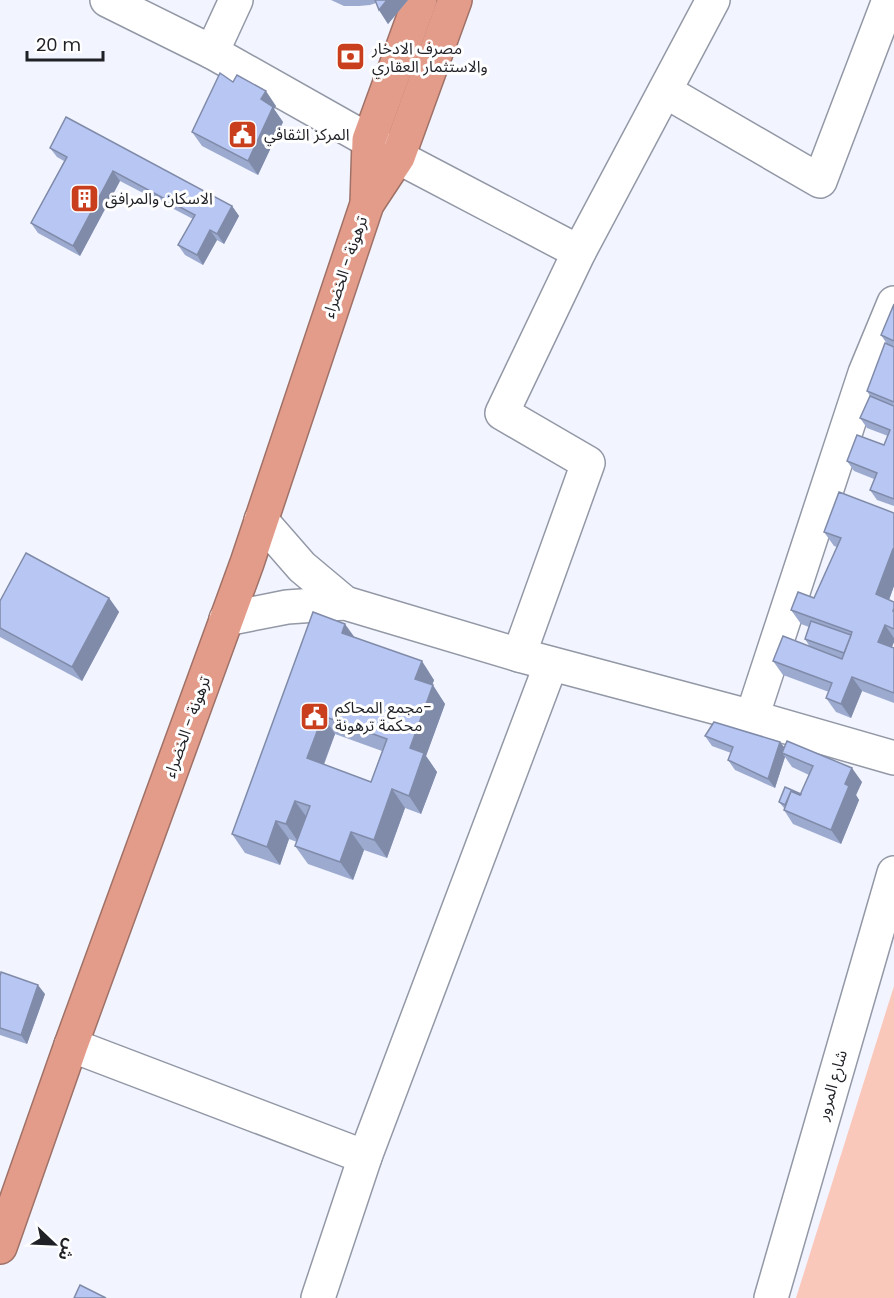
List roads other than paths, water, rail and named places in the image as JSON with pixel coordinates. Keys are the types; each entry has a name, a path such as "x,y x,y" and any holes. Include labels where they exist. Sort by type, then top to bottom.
{"highway":[{"path":"367,204 369,140 420,0"},
{"path":"367,204 398,157 455,0"},
{"name":"ترهونة - الخضراء","path":"0,1247 261,520 367,204"}],"street":[{"path":"106,0 213,52 398,157 579,252"},
{"path":"213,52 236,0"},
{"path":"519,655 588,463 502,413 579,252 713,0"},
{"path":"665,91 820,181 889,0"},
{"path":"752,717 865,373 894,303"},
{"path":"261,520 302,567 345,603"},
{"path":"226,619 287,607 345,603 519,655 752,717 894,758"},
{"path":"318,1298 365,1157 551,664"},
{"name":"شارع المرور","path":"771,1298 894,873"},
{"path":"71,1045 365,1157"}],"place":[{"name":"مصرف الادخار والاستثمار العقاري","path":"351,57"},
{"name":"المركز الثقافي","path":"243,134"},
{"name":"الاسكان والمرافق","path":"84,198"},
{"name":"مجمع المحاكم- محكمة ترهونة","path":"314,716"}]}
